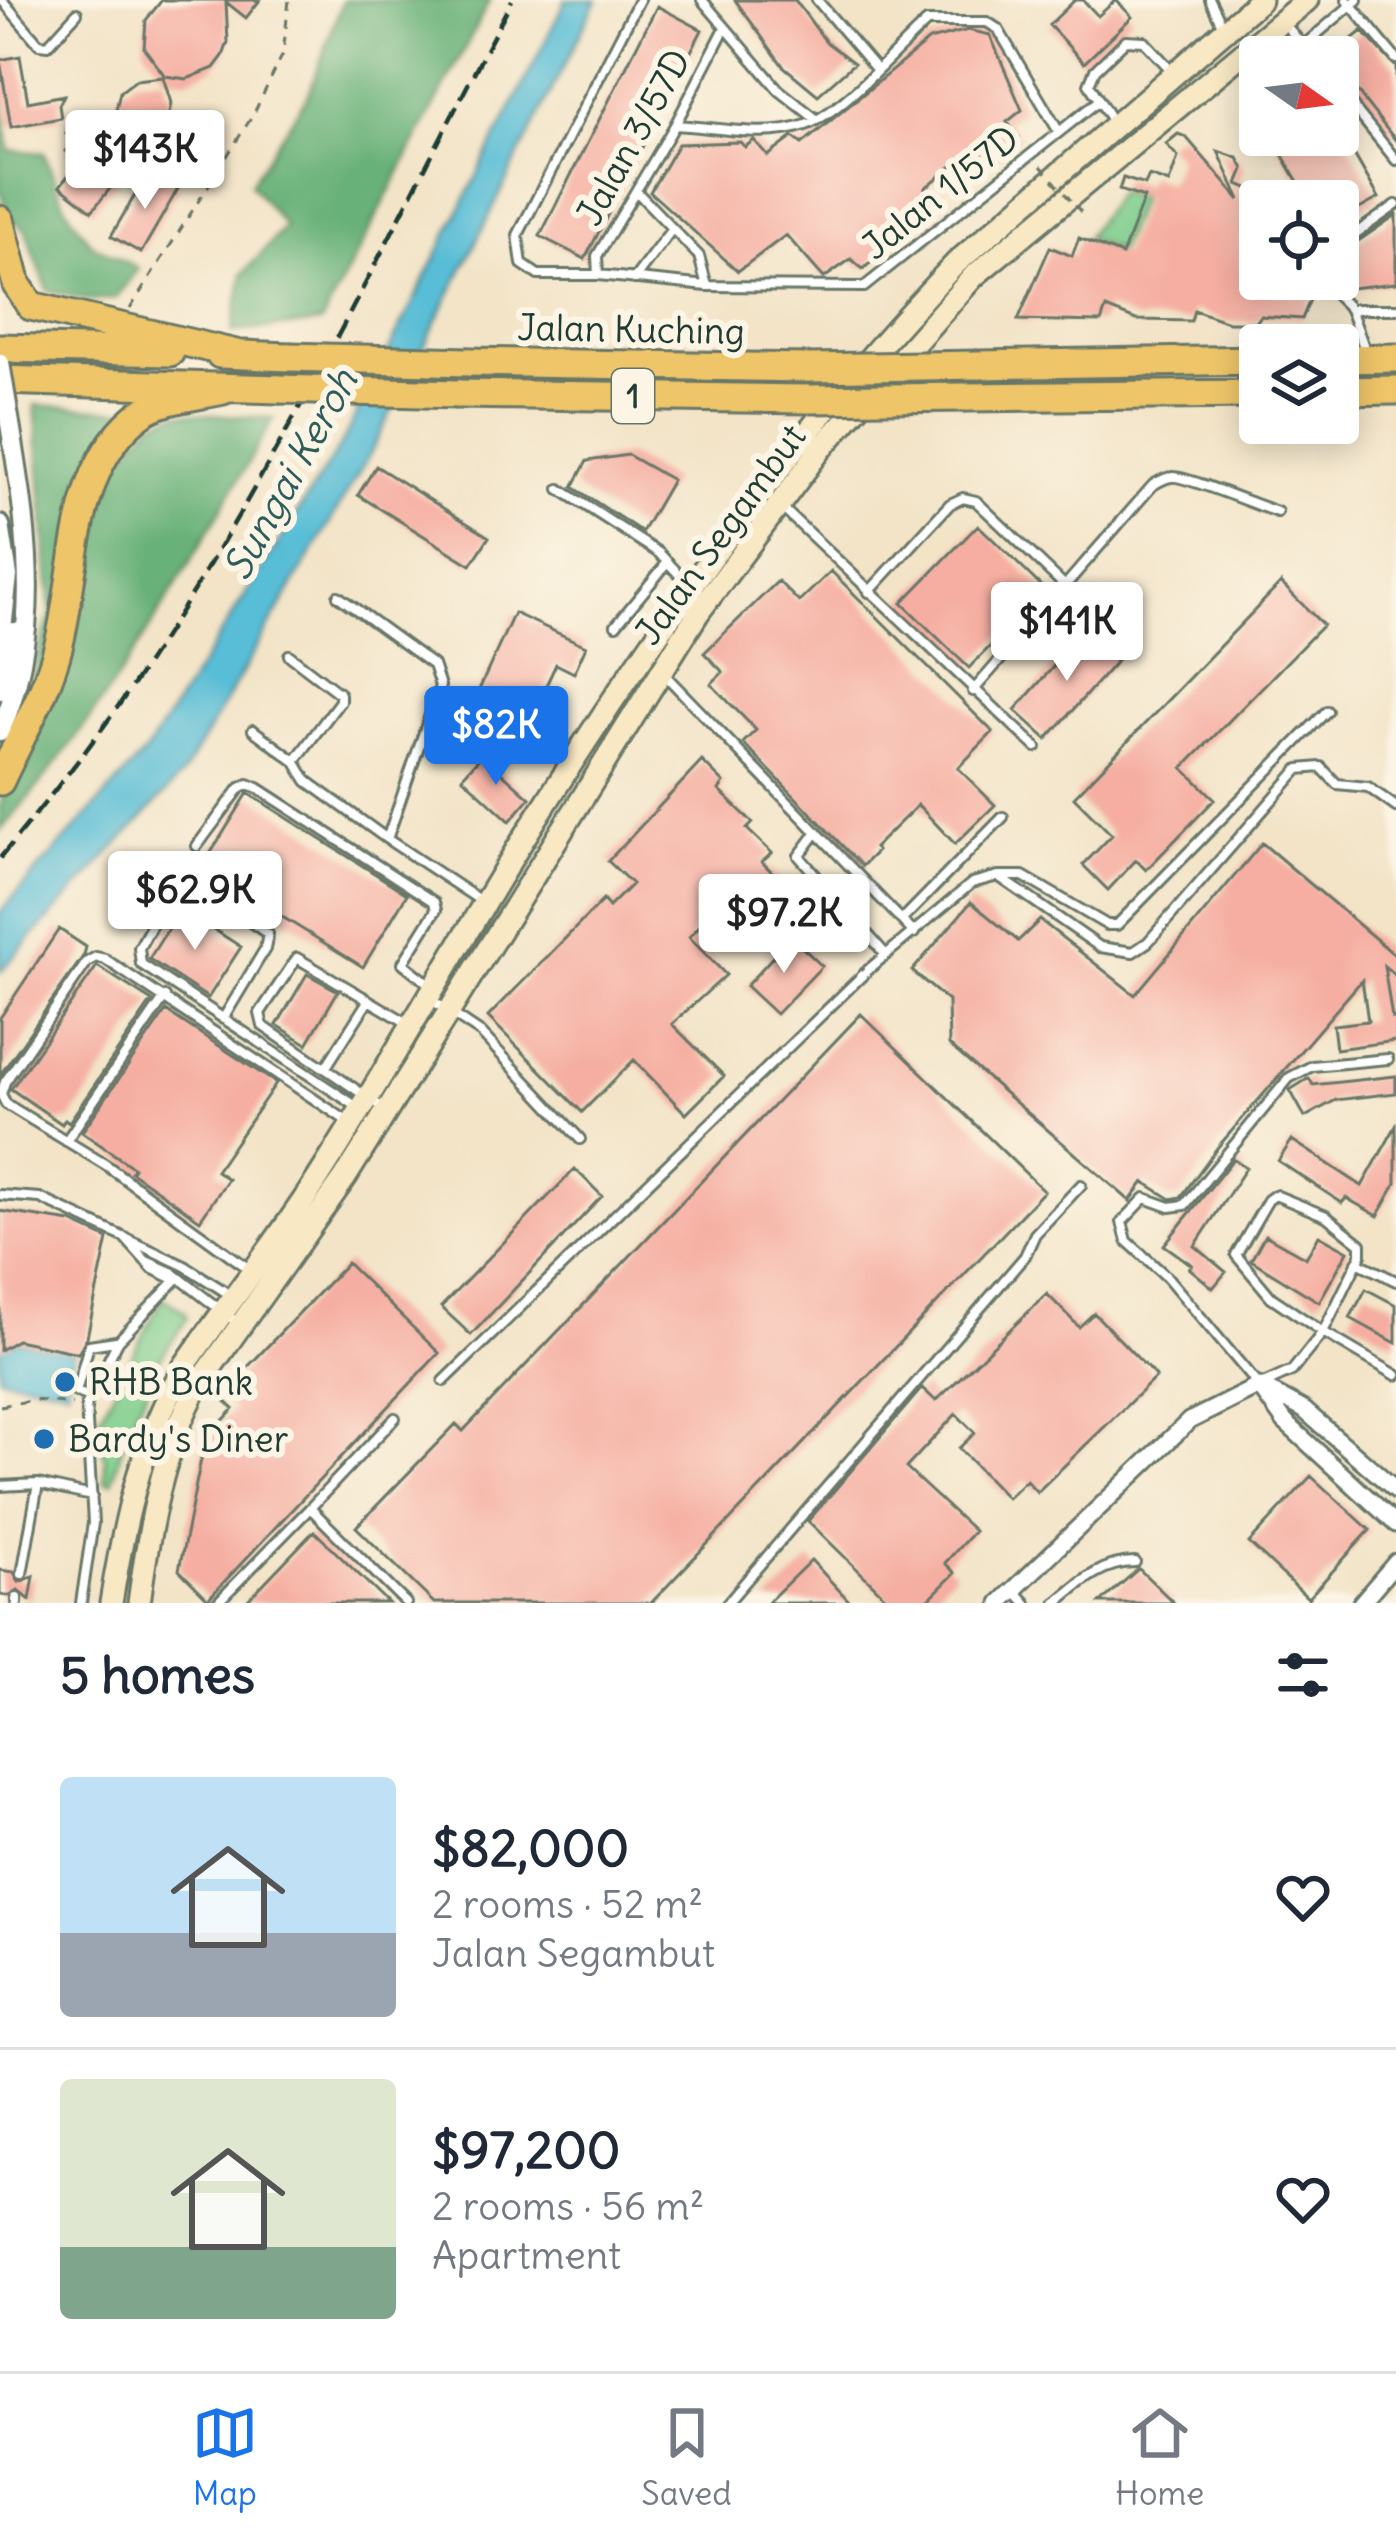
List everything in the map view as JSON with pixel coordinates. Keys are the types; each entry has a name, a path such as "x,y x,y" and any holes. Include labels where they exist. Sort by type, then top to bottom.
{"highway":[{"path":"0,220 17,285 31,306 236,354"},
{"name":"Jalan Kuching","path":"0,348 809,368 1239,360"},
{"name":"Jalan Kuching","path":"0,380 223,390 809,399 1239,394"},
{"path":"0,781 58,650 83,514 112,446 133,421 155,406 223,390"},
{"path":"1359,391 1396,390"}],"main road":[{"name":"Jalan Segambut","path":"111,1603 139,1464 185,1365 237,1312 387,1111 698,613 778,505 820,449 974,276 1307,0"},
{"name":"Jalan Segambut","path":"140,1603 152,1522 178,1428 253,1271 324,1170 534,823 691,587 915,305 956,263 1251,3"},
{"path":"121,1603 156,1425"}],"street":[{"path":"0,363 28,533 29,581 26,642 0,732"},
{"path":"0,526 8,576 0,647"},
{"path":"0,690 29,581"},
{"path":"1259,1386 1304,1410 1396,1490"},
{"path":"1259,1386 1285,1422 1396,1524"},
{"path":"1000,1603 1189,1421 1259,1386"},
{"path":"1361,1603 1396,1562"}],"lane":[{"path":"2,0 39,44 48,45 76,13"},
{"name":"Jalan 1/57D","path":"639,0 518,235 522,264 538,274 706,286 864,287 1059,132 998,29 987,22 927,22 836,107 806,125 769,131 675,124"},
{"path":"702,0 778,89 816,119"},
{"path":"817,0 875,68"},
{"path":"1210,0 1224,30"},
{"path":"1315,36 1352,2 1396,59"},
{"path":"1282,21 1295,36"},
{"name":"Jalan 3/57D","path":"598,275 597,256 725,28"},
{"path":"1115,125 1090,85 1095,70 1126,40 1144,41 1174,74"},
{"path":"1059,132 1097,102"},
{"path":"1359,114 1396,160"},
{"path":"636,191 699,256 706,286"},
{"path":"1359,231 1396,205"},
{"path":"633,280 672,229"},
{"path":"1341,300 1382,358"},
{"path":"1350,309 1396,309"},
{"path":"974,692 1154,485 1169,477 1186,477 1277,512"},
{"path":"560,490 668,562 691,587"},
{"path":"869,592 950,503 964,498 976,501 1066,587"},
{"path":"778,505 1036,747"},
{"path":"616,625 668,562"},
{"path":"338,596 433,665 440,675 387,839"},
{"path":"289,655 340,694 340,701 295,761"},
{"path":"660,672 914,933"},
{"path":"444,1381 886,955 972,883 1023,876 1108,925 1118,925 1327,711"},
{"path":"253,730 295,761 308,781 485,904"},
{"path":"998,876 1100,947 1133,952 1148,942 1299,769 1321,767 1337,784 1368,787 1396,807"},
{"path":"197,846 240,788 248,784 434,902 436,910 403,963 449,1010 481,1034 580,1139"},
{"path":"902,920 1003,817"},
{"path":"817,832 800,856 886,955"},
{"path":"223,1019 265,949 268,934 182,878 139,948 141,964 223,1019 359,1110"},
{"path":"359,1110 326,1067 263,1026 260,1012 297,958 412,1026"},
{"path":"253,1271 106,1166 6,1104 1,1094 5,1082 87,962 106,959 359,1110 387,1111"},
{"path":"66,1141 165,997"},
{"path":"326,1067 368,1001"},
{"path":"1388,1059 1302,1070 1278,1087 1185,1205 1170,1207 1145,1198 1122,1222 1127,1241 1167,1276 1259,1386 1292,1371 1323,1332 1357,1262 1360,1244 1354,1235 1326,1216 1275,1195 1268,1199 1236,1255 1271,1298 1323,1332 1396,1376"},
{"path":"727,1603 1081,1185"},
{"path":"0,1196 40,1198 121,1233 237,1312"},
{"path":"121,1233 146,1261 237,1312"},
{"path":"1357,1262 1396,1281"},
{"path":"81,1603 93,1523 88,1401 118,1341 176,1280"},
{"path":"88,1401 76,1393 89,1345 118,1341"},
{"path":"217,1603 395,1418"},
{"path":"0,1486 38,1484 92,1496"},
{"path":"22,1574 38,1484"},
{"path":"310,1508 406,1603"},
{"path":"1055,1603 1090,1575 1119,1562 1136,1562"},
{"path":"1013,1589 1026,1603"}],"path":[{"path":"118,328 253,115 283,54 289,0"},
{"path":"1041,166 1082,212"},
{"path":"0,1406 34,1400 88,1401"}],"green space":[{"path":"343,0 490,0 321,323 232,332 243,274 285,227 250,184 309,93"},
{"path":"0,83 9,150 44,153 65,206 90,243 139,269 115,298 93,301 48,291 25,229 8,216 0,190"},
{"path":"1118,191 1140,197 1118,251 1086,238"},
{"path":"35,405 130,411 93,467 55,645 24,701 51,613"},
{"path":"177,413 274,418 114,684 0,831 0,804 71,636 106,477 151,423"},
{"path":"163,1298 185,1312 187,1319 145,1380 148,1388 126,1433 112,1482 105,1481 97,1422"}],"water":[{"path":"566,0 597,0 371,452 183,774 0,972 0,912 147,750 343,441"},
{"path":"17,1340 74,1352 67,1389 0,1377 0,1350"}],"building":[{"path":"162,0 260,0 246,18 226,2 228,42 223,56 214,68 187,79 165,76 144,48 146,20"},
{"path":"735,0 795,0 826,42 854,63 818,95 783,66"},
{"path":"1075,0 1083,0 1098,16 1116,0 1132,17 1084,63 1049,25"},
{"path":"657,6 702,30 585,259 540,236"},
{"path":"968,30 990,35 1022,110 1007,122 1019,137 990,163 976,147 925,188 941,204 863,269 851,259 824,278 786,235 738,271 650,192 678,144 740,142 745,147 754,140 768,156 793,137 802,144 929,40"},
{"path":"1362,31 1396,67 1396,141 1359,94 1356,36"},
{"path":"20,56 28,102 64,95 59,105 61,118 11,127 0,60"},
{"path":"163,77 171,103 167,125 161,121 147,136 125,131 116,110 120,92 136,80"},
{"path":"77,119 132,161 92,211 60,186 79,161 66,151 75,140 66,133"},
{"path":"1178,134 1186,137 1239,199 1239,300 1310,300 1302,319 1261,316 1256,322 1228,322 1194,310 1191,321 1136,320 1106,308 1101,322 1018,320 1050,247 1072,256 1079,238 1122,255 1144,198 1119,190 1123,178 1145,185 1149,176 1169,183 1178,157 1166,144"},
{"path":"1218,151 1238,158 1244,169 1239,198"},
{"path":"1283,156 1355,156 1379,198 1359,209 1359,180 1297,180"},
{"path":"152,171 179,187 141,253 111,236 148,173 158,181"},
{"path":"1396,215 1396,283 1359,287 1359,241"},
{"path":"628,455 672,480 642,532 573,487 587,461"},
{"path":"376,466 489,537 471,565 358,495"},
{"path":"978,525 1045,590 969,668 902,603"},
{"path":"831,571 993,732 958,768 995,805 955,844 918,805 862,866 743,743 756,730 711,684 723,672 704,653 778,581 799,602"},
{"path":"1281,583 1323,625 1183,768 1215,799 1146,870 1136,860 1108,890 1083,865 1112,835 1074,797"},
{"path":"514,613 586,646 574,673 556,664 521,739 468,714"},
{"path":"1086,630 1118,659 1047,739 1015,710"},
{"path":"482,755 530,798 510,821 462,777"},
{"path":"702,761 724,783 719,790 753,823 747,829 772,853 762,862 795,895 747,944 714,911 689,937 726,975 672,1024 724,1076 686,1114 634,1060 582,1112 488,1017 603,900 609,907 632,884 608,861"},
{"path":"248,793 407,894 363,967 202,867"},
{"path":"1262,843 1396,956 1396,976 1384,966 1392,1018 1396,1017 1396,1041 1336,1049 1333,1025 1368,1021 1362,980 1217,1148 1181,1197 1171,1199 1144,1182 1130,1201 949,1045 948,1001 912,971 971,902 1018,941 1040,920 1135,995"},
{"path":"181,908 241,947 208,998 149,959"},
{"path":"59,929 86,947 84,955 0,1075 0,1018"},
{"path":"791,937 822,966 776,1014 746,986"},
{"path":"97,966 152,1001 69,1122 65,1119 62,1124 11,1089"},
{"path":"307,974 338,991 307,1044 277,1025"},
{"path":"166,1011 276,1083 216,1171 228,1179 200,1220 82,1132"},
{"path":"861,1014 1044,1191 651,1603 434,1603 356,1527 456,1424 463,1431"},
{"path":"1396,1076 1396,1093 1336,1100 1305,1117 1290,1090 1309,1078 1313,1085"},
{"path":"1396,1126 1396,1183 1378,1216 1346,1198 1342,1203 1278,1161 1292,1140 1362,1186"},
{"path":"1233,1159 1246,1168 1195,1246 1226,1272 1213,1288 1164,1245"},
{"path":"575,1169 602,1196 471,1335 441,1307"},
{"path":"0,1211 71,1222 108,1239 87,1337 78,1353 17,1340 0,1350"},
{"path":"1265,1235 1306,1258 1319,1235 1348,1251 1319,1302 1251,1260"},
{"path":"347,1263 439,1353 208,1599 179,1570 205,1439 234,1409 220,1396"},
{"path":"1366,1289 1396,1305 1396,1343 1350,1318"},
{"path":"1047,1294 1079,1327 1094,1313 1156,1377 1037,1492 1026,1480 1007,1498 959,1448 975,1433 956,1414 906,1468 974,1531 945,1563 955,1573 925,1603 892,1603 808,1521 922,1388 936,1401"},
{"path":"1311,1476 1370,1530 1308,1598 1249,1543"},
{"path":"314,1531 388,1603 245,1603"},
{"path":"811,1560 851,1603 767,1603"},
{"path":"0,1570 14,1572 19,1582 34,1576 30,1600 18,1590 0,1595"},
{"path":"1137,1570 1174,1603 1100,1603"}],"railway":[{"path":"0,858 122,701 240,513 334,344 512,0"}],"place":[{"name":"RHB Bank","path":"65,1382"},
{"name":"Bardy's Diner","path":"44,1439"}],"water label":[{"name":"Sungai Keroh","path":"290,474"}]}
